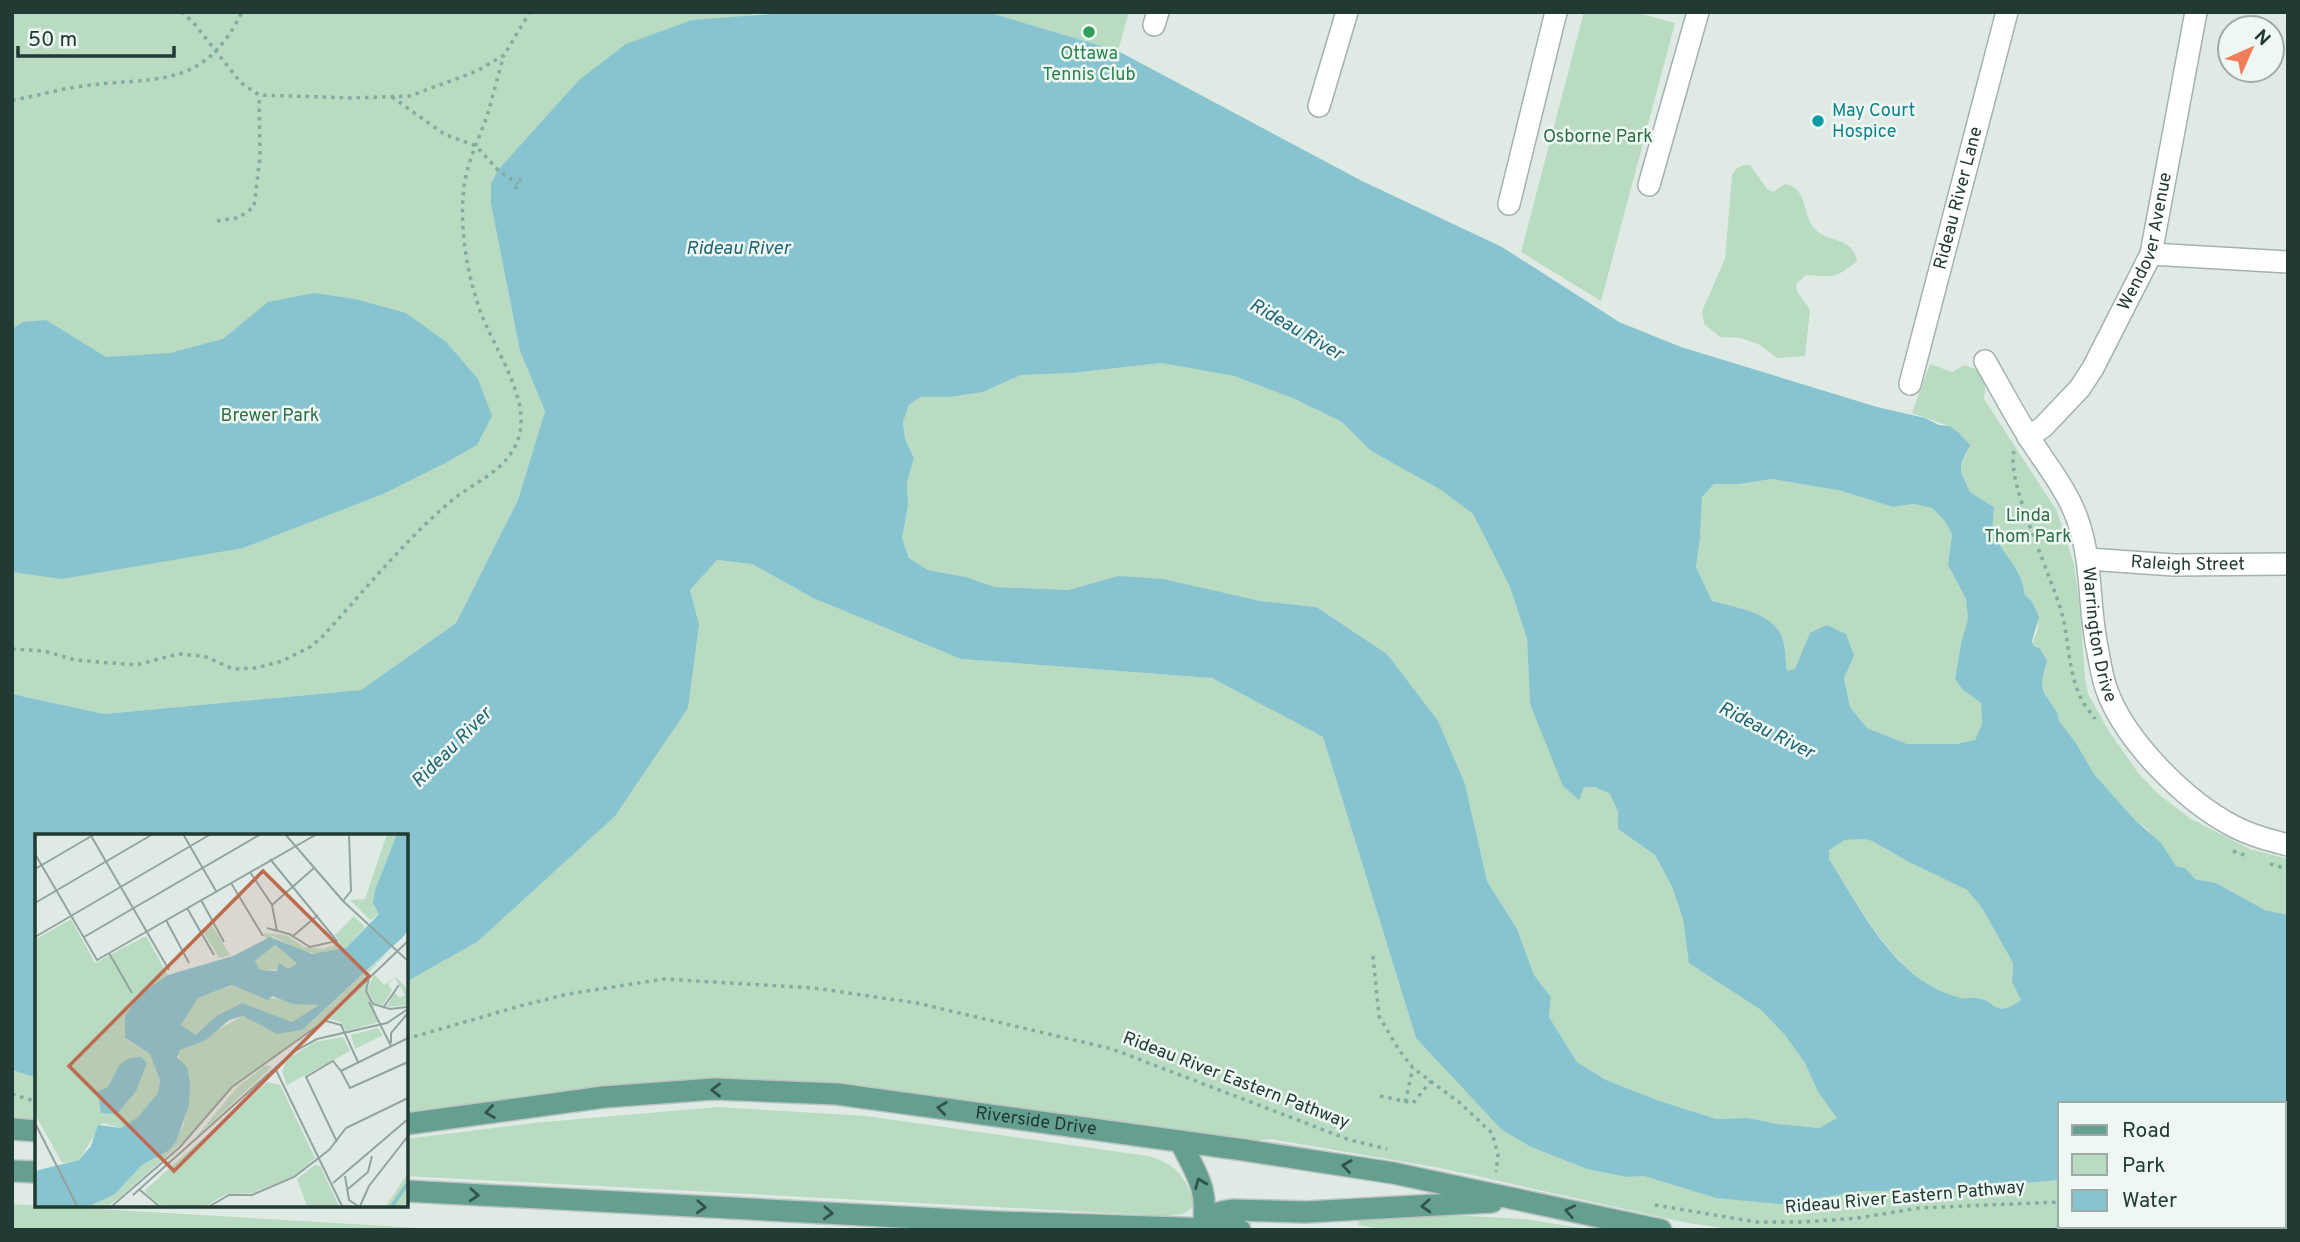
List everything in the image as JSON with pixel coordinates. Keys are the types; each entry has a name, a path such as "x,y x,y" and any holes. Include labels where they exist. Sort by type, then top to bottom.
{"main road":[{"name":"Riverside Drive","path":"408,1124 604,1097 714,1089 837,1094 1393,1173 1661,1230"},
{"path":"12,1129 35,1130"},
{"path":"1180,1142 1206,1197 1203,1228"},
{"path":"12,1171 35,1172"},
{"path":"408,1191 997,1222 1240,1230"},
{"path":"1203,1228 1221,1212 1232,1210 1306,1212 1518,1200"},
{"path":"997,1222 1023,1230"}],"street":[{"path":"1319,106 1347,12"},
{"path":"1509,204 1556,12"},
{"path":"1649,185 1698,12"},
{"name":"Rideau River Lane","path":"1910,384 2007,12"},
{"name":"Wendover Avenue","path":"2028,437 2043,427 2075,396 2151,254 2196,12"},
{"path":"2151,254 2288,262"},
{"name":"Warrington Drive","path":"1985,361 2028,437 2068,497 2078,521 2088,559 2097,648 2106,688 2124,724 2157,764 2203,807 2233,826 2264,839 2288,845"},
{"name":"Raleigh Street","path":"2088,559 2174,565 2288,564"}],"path":[{"path":"181,12 193,22 241,83 259,95 353,99 410,96 477,71 504,55"},
{"path":"12,100 76,87 175,76 191,71 217,52 232,32 242,12"},
{"path":"12,649 44,651 75,660 136,665 178,654 204,656 233,669 256,668 282,661 310,647 323,636 415,535 452,500 498,470 509,457 519,436 520,406 481,313 469,264 463,216 464,186 504,55 530,12"},
{"path":"217,221 239,218 254,206 260,156 259,95"},
{"path":"392,97 444,134 476,146 498,170 518,184"},
{"path":"515,189 521,179"},
{"path":"1373,956 1379,1017 1399,1050 1413,1068 1460,1103 1492,1133 1498,1154 1496,1172 1508,1175"},
{"name":"Rideau River Eastern Pathway","path":"408,1038 556,997 664,979 814,988 917,1003 1112,1049 1350,1140 1399,1152"},
{"path":"1405,1102 1413,1068"},
{"path":"1380,1096 1415,1102 1431,1081"},
{"path":"12,1094 35,1101"},
{"name":"Rideau River Eastern Pathway","path":"1646,1204 1756,1222 1804,1222 1858,1218 1919,1208 2058,1202"}],"green space":[{"name":"Brewer Park","path":"12,12 799,12 754,14 522,144 498,170 491,204 520,351 545,411 518,500 456,623 361,690 104,714 12,694"},
{"name":"Ottawa Tennis Club","path":"978,12 1129,12 1118,51 991,13"},
{"name":"Osborne Park","path":"1584,12 1635,12 1675,23 1601,301 1521,252"},
{"path":"1743,165 1750,165 1767,189 1773,192 1785,184 1792,186 1801,196 1814,228 1819,233 1846,244 1855,253 1857,261 1839,274 1806,275 1796,284 1797,291 1810,310 1805,356 1777,358 1760,345 1741,338 1720,337 1704,324 1702,311 1725,259 1732,175"},
{"path":"1161,363 1234,376 1295,399 1342,422 1371,451 1441,490 1473,514 1510,587 1527,639 1530,704 1579,799 1584,787 1595,787 1610,794 1618,812 1618,829 1655,855 1672,887 1683,919 1690,963 1761,1010 1784,1034 1805,1063 1818,1092 1838,1118 1819,1128 1748,1118 1716,1119 1606,1080 1577,1062 1549,1017 1551,997 1534,975 1517,929 1487,881 1465,784 1387,654 1318,607 1260,601 1118,576 1068,590 995,587 966,577 928,570 909,558 902,538 908,506 907,482 914,458 905,439 903,422 909,405 921,397 950,397 983,392 1021,375 1072,373"},
{"name":"Linda Thom Park","path":"1930,364 1952,372 1965,365 1980,371 1986,379 1984,399 2057,511 2074,564 2088,694 2110,733 2139,774 2158,794 2191,819 2250,849 2288,859 2288,915 2265,910 2216,883 2195,879 2176,866 2147,829 2135,820 2094,774 2059,721 2058,714 2043,691 2042,681 2046,668 2037,646 2033,645 2038,627 2036,614 2024,594 2018,573 1995,536 1994,507 1970,492 1961,472 1961,464 1967,454 1949,426 1912,413"},
{"path":"1772,479 1842,491 1893,507 1914,504 1932,508 1944,520 1952,534 1948,565 1966,599 1969,619 1961,643 1955,679 1963,690 1981,703 1982,724 1975,740 1956,744 1907,744 1867,728 1850,707 1844,677 1854,656 1811,633 1795,670 1787,671 1783,641 1774,626 1759,615 1712,601 1696,567 1702,497 1714,484 1740,484"},
{"path":"717,560 752,564 813,598 961,659 1212,678 1323,737 1416,1038 1531,1147 1587,1169 1626,1177 1644,1176 1716,1198 1864,1191 1929,1191 2058,1180 2058,1228 2198,1228 1737,1230 1688,1223 1440,1168 1270,1139 1210,1146 714,1089 408,1124 408,981 477,942 699,624 690,590"},
{"path":"1864,839 1967,890 1982,908 2013,963 2012,982 2021,1000 2001,1009 1984,1000 1961,998 1938,990 1900,961 1868,921 1829,859 1828,850 1845,840"},
{"path":"12,1070 35,1077 35,1126 12,1124"},
{"path":"718,1107 866,1116 1148,1156 1166,1163 1179,1174 1188,1188 1194,1207 1183,1214 1166,1216 408,1176 408,1139 533,1123"},
{"path":"12,1204 454,1230 12,1230"},
{"path":"1447,1215 1525,1219 1593,1230 1389,1230 1358,1225 1359,1220"}],"water":[{"name":"Rideau River","path":"799,12 991,13 1118,51 1362,181 1502,247 1619,322 1681,347 1877,407 1949,426 1970,445 1961,464 1961,472 1970,492 1994,507 1995,536 2018,573 2024,594 2032,602 2039,617 2032,641 2047,661 2042,681 2043,691 2094,774 2135,820 2161,843 2176,866 2185,868 2195,879 2216,883 2265,910 2288,915 2288,1189 2286,1102 2058,1102 2058,1180 1929,1191 1864,1191 1780,1204 1716,1198 1644,1176 1626,1177 1587,1169 1531,1147 1501,1129 1416,1038 1323,737 1212,678 961,659 813,598 752,564 717,560 690,590 699,624 688,708 615,816 477,942 408,981 408,834 35,834 35,1077 12,1070 12,694 104,714 361,690 456,623 518,500 545,411 520,351 491,204 491,184 498,170 579,80 626,44 692,20","holes":["1161,363 1234,376 1295,399 1342,422 1371,451 1441,490 1473,514 1510,587 1527,639 1530,704 1563,786 1579,800 1584,787 1595,787 1610,794 1618,812 1618,829 1655,855 1672,887 1683,919 1689,963 1761,1010 1784,1034 1805,1063 1818,1092 1837,1118 1819,1128 1748,1118 1716,1119 1606,1080 1577,1062 1549,1017 1551,997 1534,975 1517,929 1487,881 1465,784 1438,721 1387,654 1317,607 1260,601 1163,579 1118,576 1068,590 995,587 966,577 928,570 909,558 902,538 908,506 907,482 914,458 905,439 903,422 909,405 921,397 950,397 983,392 1021,375 1072,373","1772,479 1842,491 1893,507 1914,504 1932,508 1944,520 1952,534 1948,565 1966,599 1968,619 1955,679 1963,690 1981,703 1982,724 1975,740 1956,744 1907,744 1867,728 1850,707 1844,678 1854,656 1846,634 1827,625 1810,633 1795,669 1787,671 1783,641 1774,626 1759,615 1712,601 1696,567 1702,497 1714,484 1740,484","1864,839 1967,890 1982,908 2013,963 2012,982 2021,1000 2000,1009 1984,1000 1961,998 1938,990 1917,977 1899,960 1868,921 1829,859 1829,850 1845,840"]},
{"path":"314,293 355,299 406,313 446,342 478,379 492,416 477,445 383,494 243,548 62,579 12,572 12,329 23,322 46,320 106,357 170,353 223,339 268,302"}],"place":[{"name":"Ottawa Tennis Club","path":"1089,32"},
{"name":"May Court Hospice","path":"1818,121"}]}
